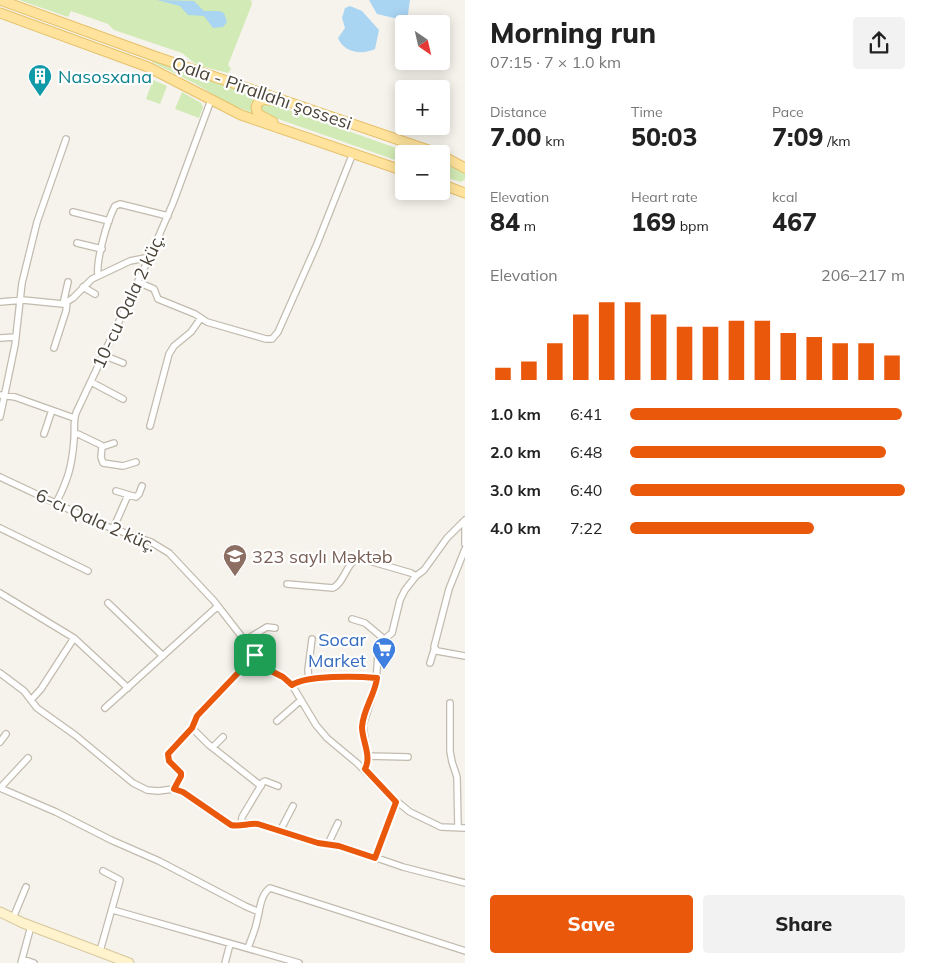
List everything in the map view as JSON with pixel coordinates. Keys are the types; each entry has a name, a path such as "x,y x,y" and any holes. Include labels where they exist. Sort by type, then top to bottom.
{"main road":[{"name":"Qala - Pirallahı şossesi","path":"0,0 154,56 414,145"},
{"name":"Qala - Pirallahı şossesi","path":"0,13 140,63 241,115 395,168"},
{"path":"302,137 258,114 257,104 263,99 314,110"},
{"name":"Qala - Pirallahı şossesi","path":"450,157 465,162"},
{"path":"450,160 465,168"},
{"path":"450,184 465,185"},
{"path":"450,186 465,192"}],"street":[{"name":"10-cu Qala 2 küç.","path":"56,503 70,472 75,434 74,418 168,216 211,100"},
{"path":"0,418 2,395 16,336 19,300 37,222 66,139"},
{"path":"138,282 154,289 158,299 212,323 266,339 275,336 317,244 353,153"},
{"path":"98,276 98,266 109,221 117,204 168,216"},
{"path":"73,212 109,221"},
{"path":"77,243 102,249"},
{"path":"0,302 19,300 65,303 98,276 130,261 150,257"},
{"path":"54,348 66,311 65,303 68,282"},
{"path":"83,287 95,294"},
{"path":"150,426 169,354 174,346 187,336 201,318"},
{"path":"0,338 16,336"},
{"path":"103,355 123,363"},
{"path":"90,382 123,399"},
{"path":"2,395 74,418"},
{"path":"44,434 52,410"},
{"path":"75,434 102,447 114,443"},
{"path":"102,447 101,457 103,463 123,466 136,462"},
{"name":"6-cı Qala 2 küç.","path":"0,476 113,529 151,542 169,553 218,606 255,655 269,670 283,677 292,685 316,725 327,738 365,769 396,802 414,815 435,825 465,828"},
{"path":"116,490 128,495 138,496 142,486"},
{"path":"113,529 128,495"},
{"path":"464,521 465,544"},
{"path":"365,769 368,756 363,725 367,708 375,689 378,652 384,639 392,633 401,598 447,538 464,521"},
{"path":"0,528 88,571"},
{"path":"430,663 447,598 465,549"},
{"path":"287,584 333,588 338,585 353,560 359,558 410,572 416,576"},
{"path":"0,593 74,638 128,688"},
{"path":"108,603 163,656"},
{"path":"105,708 218,606"},
{"path":"352,619 365,623 384,639"},
{"path":"244,641 267,627 275,628"},
{"path":"31,700 41,689 74,638"},
{"path":"309,680 308,670 312,639"},
{"path":"434,650 465,656"},
{"path":"174,789 181,773 169,761 168,757 192,728 197,716 255,655"},
{"path":"0,673 20,686 37,708 75,735 119,773 139,787 158,792 174,789 183,792 231,825 251,823 318,843 339,846 465,883"},
{"path":"292,685 309,680 354,676 377,678"},
{"path":"277,721 301,700"},
{"path":"450,703 451,757 457,777 458,828"},
{"path":"192,728 213,748 261,786"},
{"path":"0,742 6,734"},
{"path":"213,748 223,737"},
{"path":"368,756 408,757"},
{"path":"28,758 0,788 159,861 260,912"},
{"path":"457,777 465,777"},
{"path":"241,825 242,817 263,782 278,786"},
{"path":"375,858 396,802"},
{"path":"280,831 293,806"},
{"path":"328,844 338,823"},
{"path":"100,951 120,880 103,871"},
{"path":"13,918 26,887"},
{"path":"248,948 264,896 268,889 272,888 465,951"},
{"path":"113,910 299,963"},
{"path":"0,912 129,963"},
{"path":"32,926 21,961 34,963"},
{"path":"225,963 230,944"}],"green space":[{"path":"19,0 251,0 252,4 228,65 231,69 228,73 197,65 182,53 114,30 108,24 71,11 68,17"},
{"path":"152,60 257,97 252,105 252,113 225,102 196,84 152,62"},
{"path":"153,80 167,86 160,104 146,99"},
{"path":"182,92 201,103 203,107 199,118 175,109"},
{"path":"269,103 395,148 395,160 264,114 260,109 262,104"},
{"path":"450,166 463,171 465,179 461,182 450,179"}],"water":[{"path":"157,0 194,1 204,11 224,13 227,22 223,27 213,28 204,16 188,15 180,6"},
{"path":"369,0 410,0 408,15 395,15 395,18 377,14"},
{"path":"350,6 362,11 379,30 375,49 365,52 349,50 344,47 338,38 345,28 342,18 345,8"}],"place":[{"name":"Nasosxana","path":"40,97"},
{"name":"323 saylı Məktəb","path":"235,577"},
{"name":"Socar Market","path":"384,670"}],"route":[{"path":"255,655 269,670 283,677 292,685 298,682 354,676 377,678 362,729 368,760 365,769 396,802 375,858 339,846 318,843 258,824 231,825 183,792 174,789 181,773 169,761 168,754 192,728 197,716 255,655"}]}
